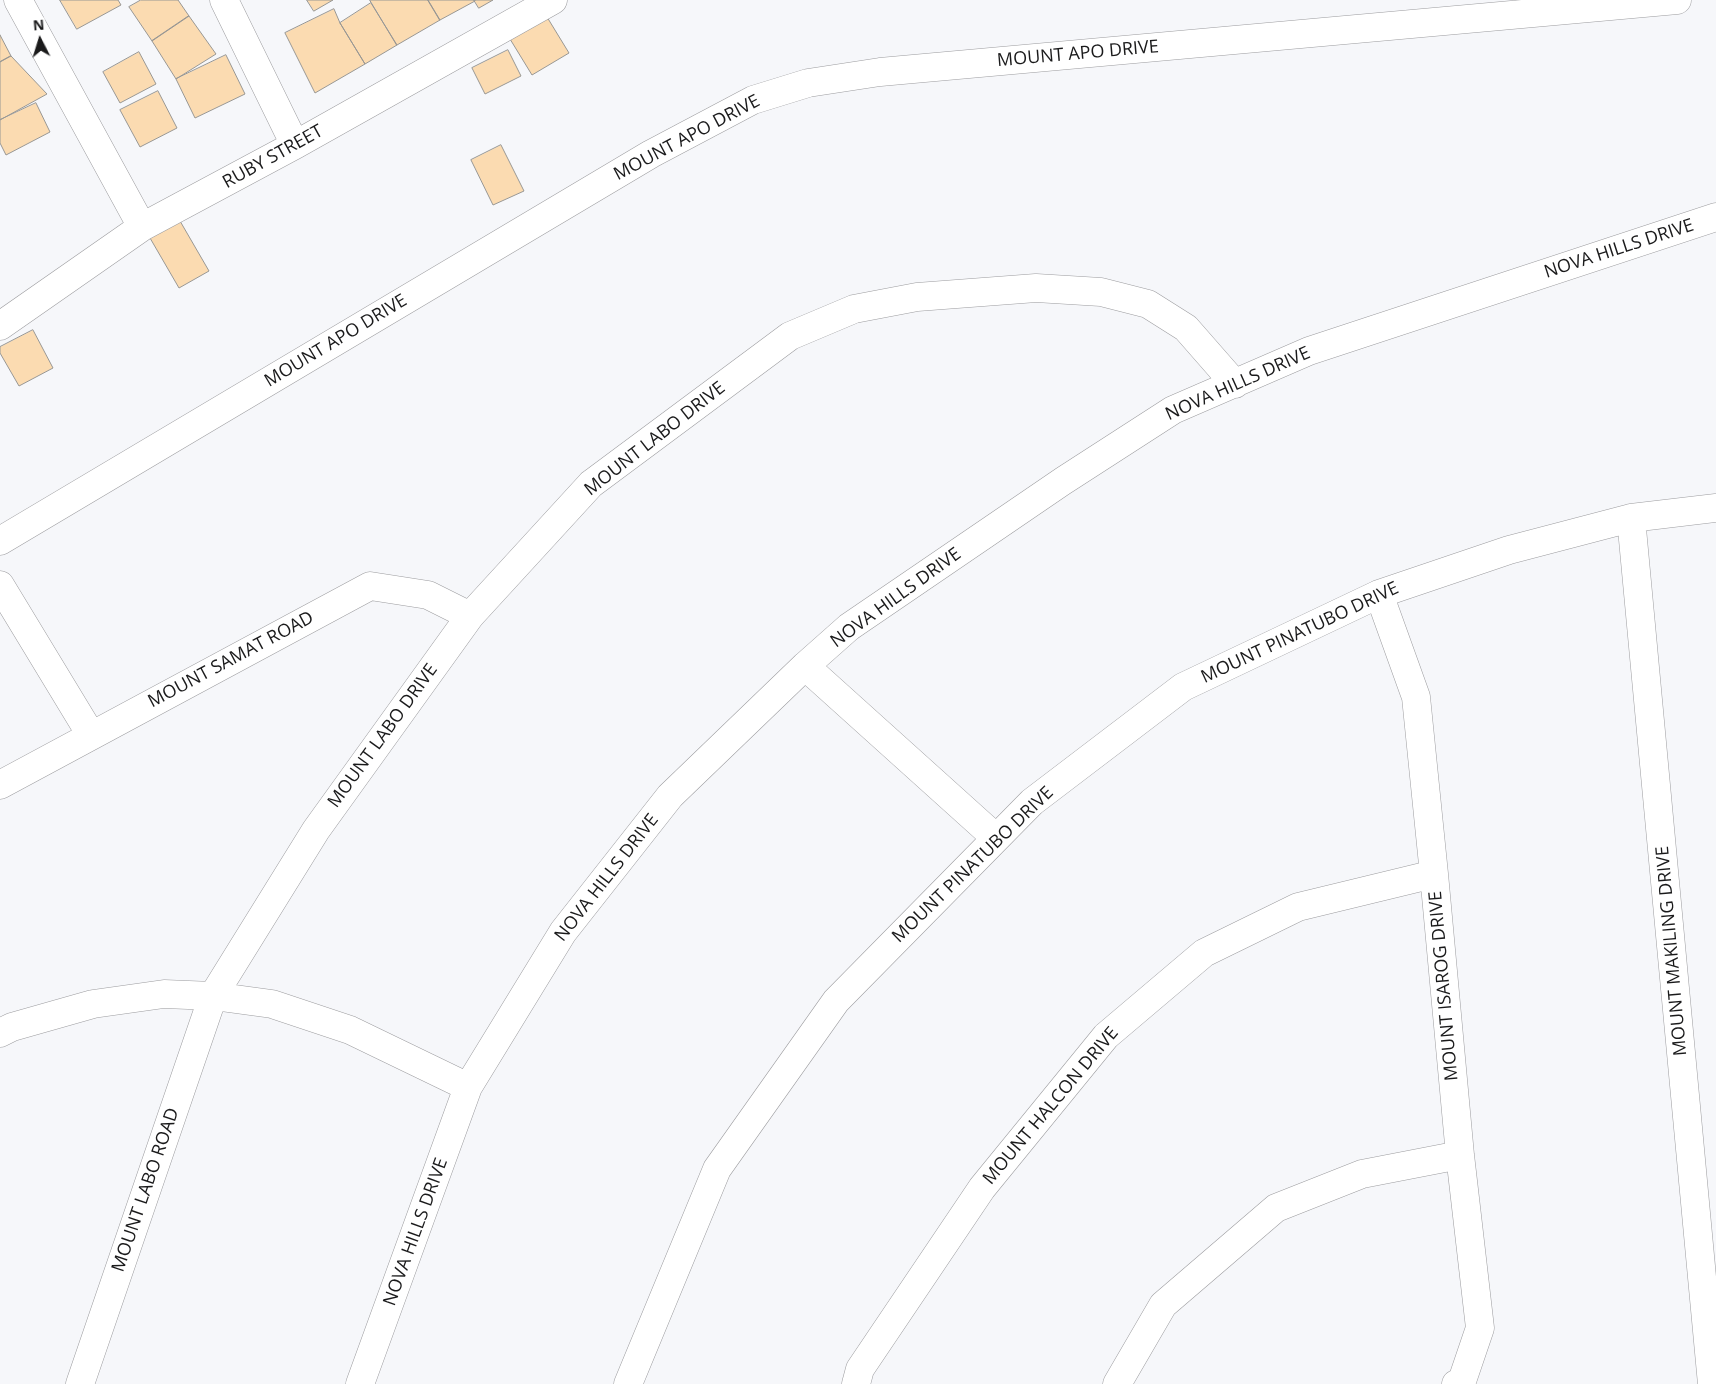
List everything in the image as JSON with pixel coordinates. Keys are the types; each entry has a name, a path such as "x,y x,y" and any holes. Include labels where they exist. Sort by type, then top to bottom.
{"street":[{"path":"18,0 142,227"},
{"path":"224,0 295,145"},
{"name":"RUBY STREET","path":"1,324 142,227 295,145 553,0"},
{"name":"MOUNT APO DRIVE","path":"0,541 651,154 753,100 808,83 880,72 1677,0"},
{"name":"NOVA HILLS DRIVE","path":"360,1384 468,1087 563,932 670,796 805,666 849,627 1062,481 1173,410 1309,351 1716,217"},
{"name":"MOUNT LABO DRIVE","path":"213,996 316,830 470,616 591,484 790,336 854,309 917,297 1036,288 1101,292 1148,304 1186,328 1235,384"},
{"name":"MOUNT PINATUBO DRIVE","path":"628,1384 717,1169 836,1001 1032,802 1183,687 1379,594 1509,550 1631,518 1716,508"},
{"name":"MOUNT MAKILING DRIVE","path":"1631,518 1712,1384"},
{"path":"0,586 91,735"},
{"name":"MOUNT SAMAT ROAD","path":"0,785 370,586 428,595 470,616"},
{"name":"MOUNT ISAROG DRIVE","path":"1379,594 1416,697 1434,874 1460,1155 1480,1328 1459,1382"},
{"path":"805,666 996,838"},
{"name":"MOUNT HALCON DRIVE","path":"856,1384 860,1369 982,1188 1106,1036 1204,953 1298,907 1434,874"},
{"path":"0,1033 12,1027 93,1004 164,994 213,996 272,1004 350,1030 468,1087"},
{"name":"MOUNT LABO ROAD","path":"80,1384 213,996"},
{"path":"1117,1384 1163,1305 1276,1208 1362,1174 1460,1155"}],"building":[{"path":"60,0 118,0 121,5 77,29"},
{"path":"141,0 178,0 189,16 152,41 129,7"},
{"path":"307,0 333,0 314,11"},
{"path":"370,0 428,0 440,20 397,45"},
{"path":"428,0 475,0 475,1 440,20"},
{"path":"474,0 493,0 479,8"},
{"path":"371,3 397,45 365,64 340,23"},
{"path":"334,9 340,23 365,64 315,93 285,33"},
{"path":"189,16 216,54 176,79 152,41"},
{"path":"547,17 569,53 532,75 510,39"},
{"path":"0,35 11,56 0,62"},
{"path":"508,50 521,76 485,94 472,68"},
{"path":"139,52 156,84 120,103 103,72"},
{"path":"226,55 245,94 195,118 176,79"},
{"path":"11,56 47,94 0,120 0,62"},
{"path":"158,91 177,128 140,147 120,110"},
{"path":"36,103 50,132 6,155 0,143 0,120"},
{"path":"501,145 524,191 493,205 471,160"},
{"path":"180,221 209,271 179,288 150,238"},
{"path":"33,330 53,368 19,386 0,353 0,347"}]}
